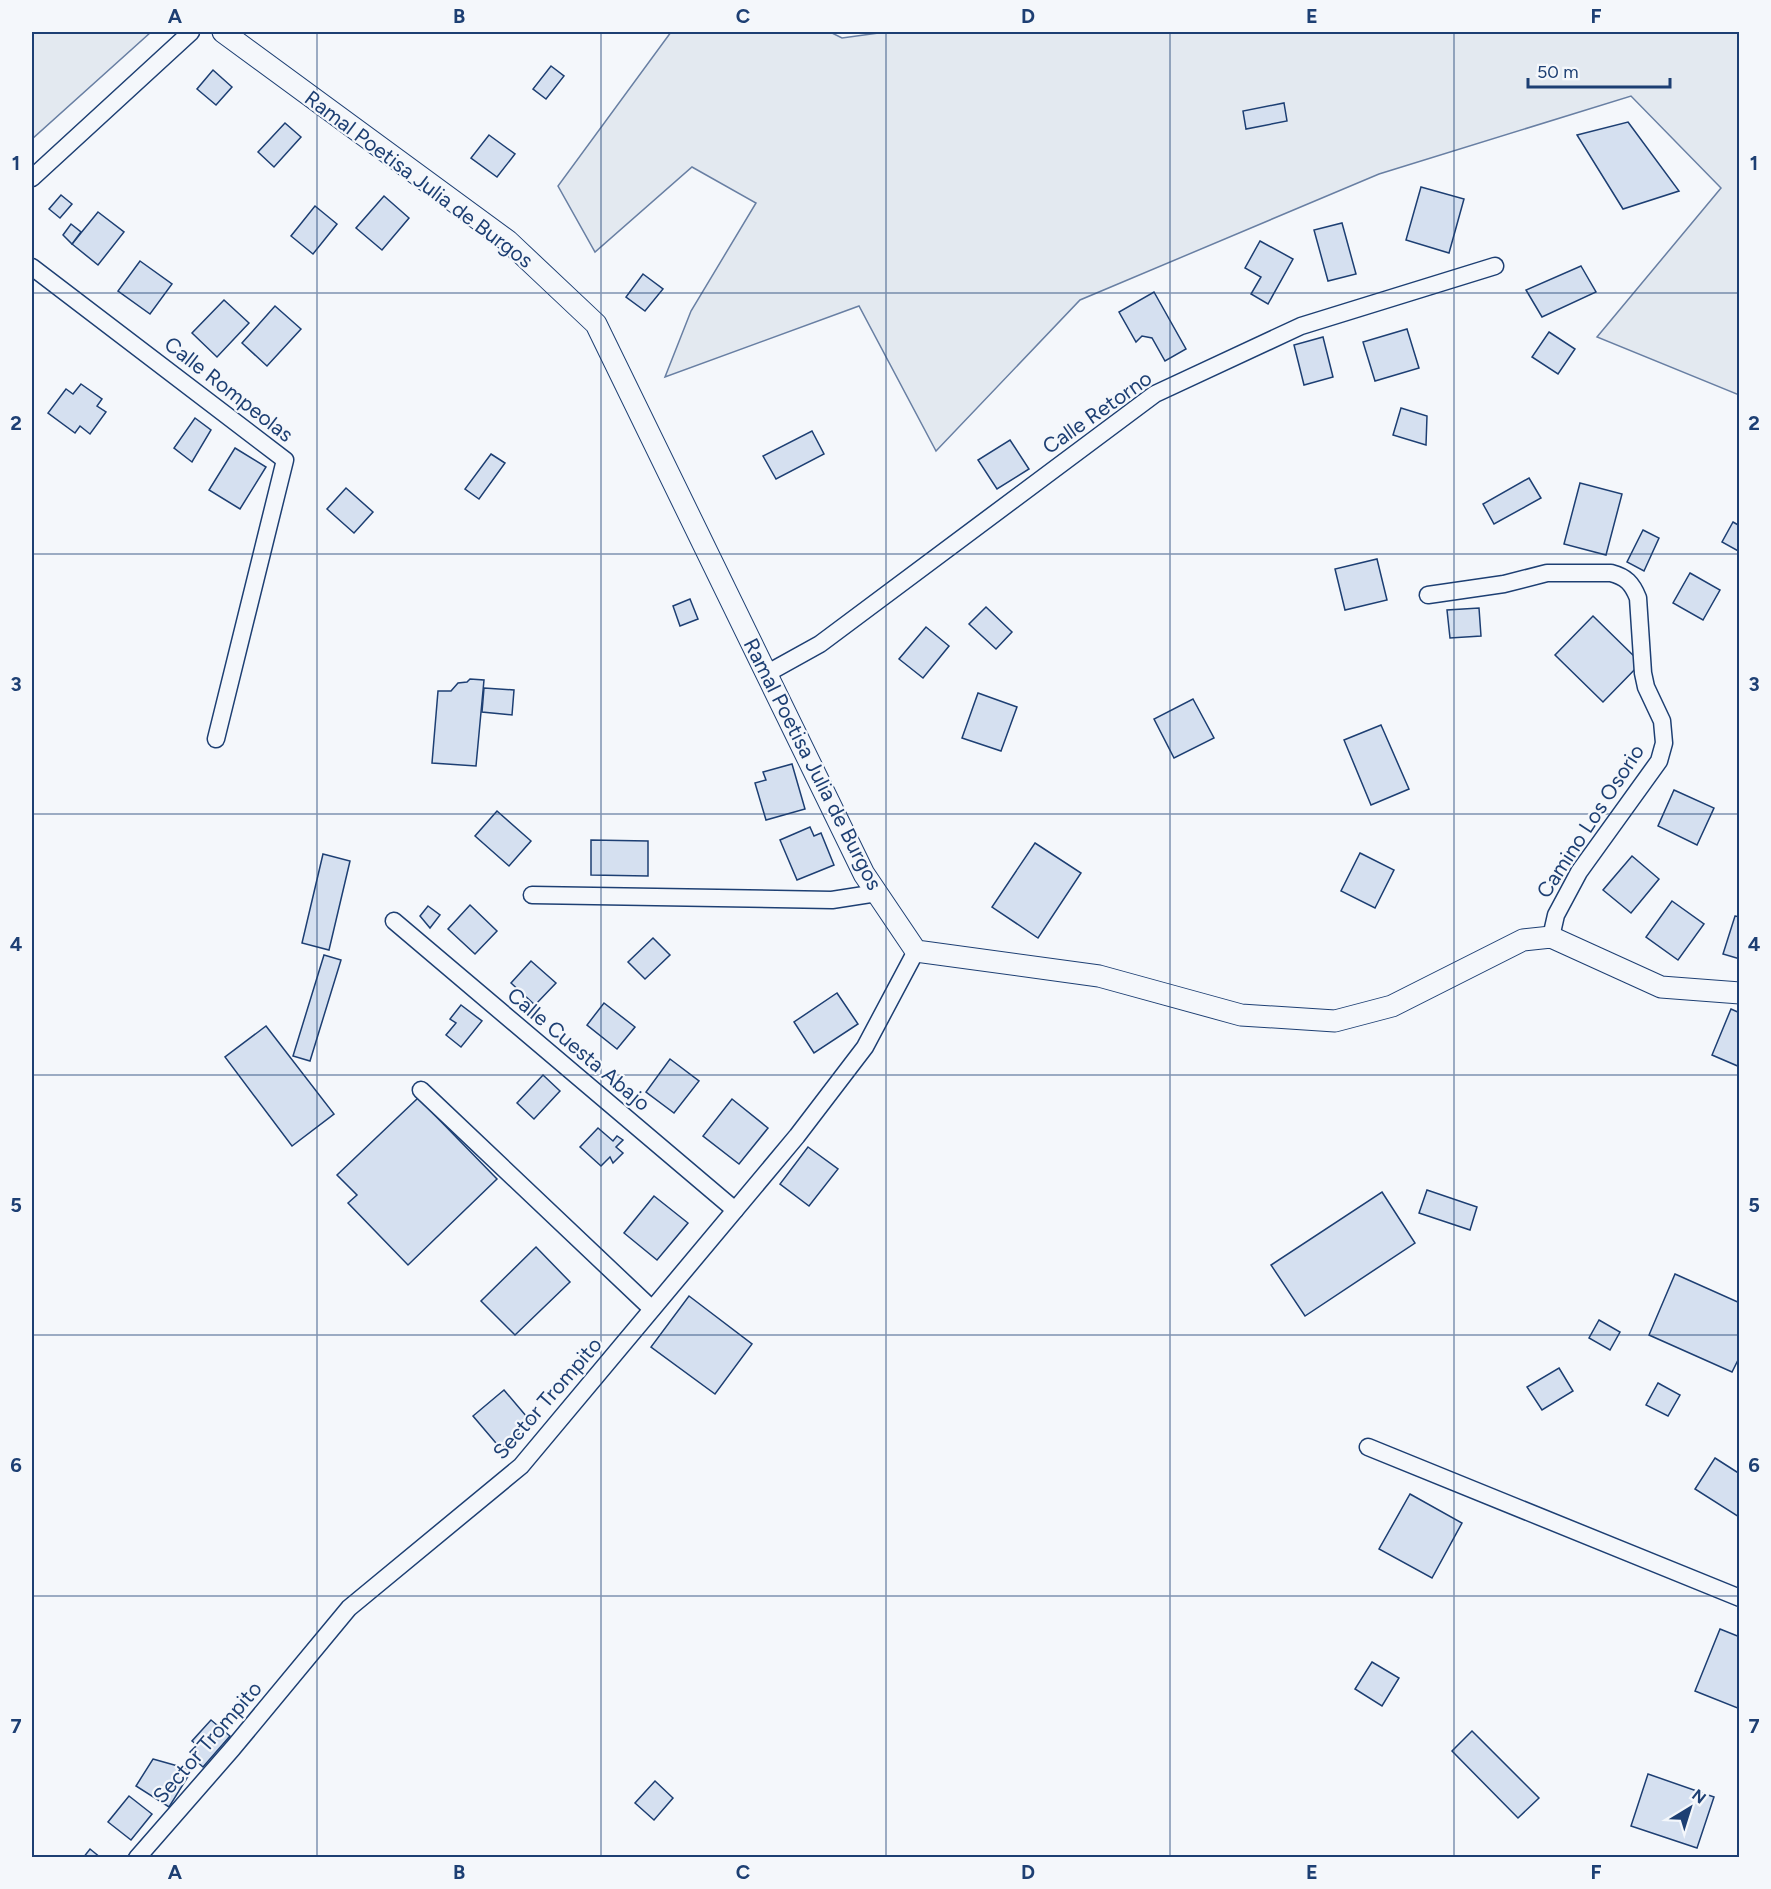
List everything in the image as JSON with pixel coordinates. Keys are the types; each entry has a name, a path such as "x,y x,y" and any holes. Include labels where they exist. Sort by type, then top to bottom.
{"street":[{"path":"32,178 191,32"},
{"name":"Ramal Poetisa Julia de Burgos","path":"223,32 508,241 596,324 864,874 916,951"},
{"name":"Calle Retorno","path":"766,674 820,644 1155,394 1301,326 1495,266"},
{"name":"Calle Rompeolas","path":"32,267 285,460 216,739"},
{"name":"Camino Los Osorio","path":"1428,595 1504,584 1547,573 1611,573 1629,580 1638,598 1643,673 1646,687 1662,721 1664,743 1659,761 1579,872 1556,915 1551,937"},
{"path":"532,895 832,900 877,893"},
{"name":"Calle Cuesta Abajo","path":"394,921 735,1210"},
{"path":"916,951 1099,976 1241,1015 1335,1021 1392,1006 1523,940 1551,937 1661,987 1740,993"},
{"name":"Sector Trompito","path":"137,1857 233,1748 349,1608 521,1466 797,1136 865,1047 916,951"},
{"path":"421,1090 652,1309"},
{"path":"1368,1447 1740,1598"}],"shaded area":[{"path":"32,32 151,32 32,139"},
{"path":"671,32 830,32 842,38 886,32 1739,32 1739,395 1597,337 1721,188 1631,96 1379,174 1080,300 936,451 859,306 665,377 691,311 756,203 692,167 595,252 558,186"}],"building":[{"path":"551,66 564,76 546,99 533,89"},
{"path":"213,70 232,87 216,105 197,89"},
{"path":"1284,103 1287,121 1246,129 1243,111"},
{"path":"1628,122 1679,191 1623,209 1577,135"},
{"path":"285,123 301,137 274,167 258,152"},
{"path":"489,135 515,154 497,177 471,158"},
{"path":"1421,187 1464,199 1449,253 1406,240"},
{"path":"61,195 72,204 60,218 49,209"},
{"path":"384,196 409,218 382,250 356,228"},
{"path":"315,206 337,224 313,254 291,236"},
{"path":"98,212 124,232 98,265 72,244"},
{"path":"1342,223 1356,274 1328,281 1314,230"},
{"path":"71,224 81,232 72,244 63,235"},
{"path":"1260,241 1293,259 1268,304 1251,294 1261,277 1245,268"},
{"path":"140,261 172,284 150,314 118,291"},
{"path":"1581,266 1596,292 1542,317 1526,290"},
{"path":"643,274 663,289 645,311 626,297"},
{"path":"1154,292 1186,349 1165,361 1152,338 1142,336 1136,342 1119,312"},
{"path":"224,300 249,323 217,357 192,333"},
{"path":"275,306 301,329 267,366 242,343"},
{"path":"1407,329 1419,368 1375,381 1363,342"},
{"path":"1549,332 1575,349 1558,374 1532,357"},
{"path":"1323,337 1333,377 1304,385 1294,345"},
{"path":"81,384 102,399 97,406 106,412 90,434 80,426 75,433 48,413 66,389 73,394"},
{"path":"1401,408 1427,416 1426,445 1393,435"},
{"path":"195,418 211,430 192,462 174,448"},
{"path":"812,431 824,454 776,479 763,456"},
{"path":"1010,440 1029,469 997,489 978,460"},
{"path":"235,448 266,467 240,509 209,490"},
{"path":"491,454 505,463 479,499 465,489"},
{"path":"1529,478 1541,498 1494,524 1483,504"},
{"path":"1580,483 1622,494 1606,555 1564,544"},
{"path":"346,488 373,512 354,533 327,509"},
{"path":"1733,522 1740,526 1740,552 1722,542"},
{"path":"1643,530 1659,538 1644,571 1627,562"},
{"path":"1377,559 1387,600 1345,610 1335,569"},
{"path":"1690,573 1720,590 1703,620 1673,603"},
{"path":"690,599 698,619 680,626 673,606"},
{"path":"986,607 1012,632 996,649 969,624"},
{"path":"1479,608 1481,636 1450,638 1447,610"},
{"path":"1593,616 1641,663 1603,702 1555,655"},
{"path":"926,627 949,646 923,678 899,659"},
{"path":"470,679 484,680 476,766 432,763 438,691 451,691 458,683 467,682"},
{"path":"484,688 514,690 512,715 482,712"},
{"path":"978,693 1017,707 1001,751 962,738"},
{"path":"1193,699 1214,738 1174,758 1154,719"},
{"path":"1381,725 1409,789 1371,805 1344,740"},
{"path":"792,764 805,809 766,820 755,783 766,780 763,772"},
{"path":"1674,790 1714,808 1697,845 1658,826"},
{"path":"497,811 531,841 509,866 475,836"},
{"path":"810,827 814,836 821,833 834,865 797,880 780,840"},
{"path":"591,840 648,841 648,876 591,875"},
{"path":"1035,843 1081,873 1038,938 992,907"},
{"path":"1360,853 1394,870 1375,908 1341,891"},
{"path":"323,854 350,861 329,950 302,943"},
{"path":"1632,856 1659,879 1631,913 1603,890"},
{"path":"1672,901 1704,924 1678,960 1646,937"},
{"path":"470,905 497,931 475,954 448,929"},
{"path":"428,906 440,915 430,928 420,916"},
{"path":"1735,916 1740,917 1740,959 1723,954"},
{"path":"653,938 670,955 645,979 628,962"},
{"path":"324,955 341,960 310,1061 293,1056"},
{"path":"531,961 556,983 535,1005 511,983"},
{"path":"837,993 858,1024 814,1053 794,1022"},
{"path":"604,1003 635,1027 617,1049 587,1025"},
{"path":"461,1005 482,1021 461,1047 446,1035 456,1023 450,1019"},
{"path":"1731,1009 1740,1013 1740,1067 1712,1055"},
{"path":"266,1026 334,1114 292,1146 225,1057"},
{"path":"670,1059 699,1081 674,1113 646,1092"},
{"path":"543,1075 560,1091 534,1119 517,1103"},
{"path":"418,1098 497,1179 408,1265 348,1203 357,1195 337,1175"},
{"path":"732,1099 768,1128 739,1164 703,1136"},
{"path":"598,1128 613,1141 617,1136 623,1140 616,1147 623,1153 613,1163 610,1157 601,1166 580,1147"},
{"path":"808,1147 838,1169 809,1206 780,1184"},
{"path":"1427,1190 1477,1207 1470,1230 1419,1213"},
{"path":"1382,1192 1415,1243 1305,1316 1271,1265"},
{"path":"654,1196 688,1223 657,1260 624,1233"},
{"path":"536,1247 570,1282 515,1335 481,1301"},
{"path":"1675,1274 1740,1303 1740,1356 1732,1372 1649,1335"},
{"path":"689,1296 752,1344 715,1394 651,1347"},
{"path":"1599,1320 1620,1332 1610,1350 1589,1338"},
{"path":"1559,1368 1573,1391 1542,1410 1527,1387"},
{"path":"1658,1383 1680,1395 1668,1416 1646,1405"},
{"path":"504,1390 532,1423 501,1449 473,1416"},
{"path":"1715,1458 1740,1474 1739,1517 1695,1489"},
{"path":"1410,1494 1462,1523 1432,1578 1379,1549"},
{"path":"1720,1629 1740,1637 1740,1709 1695,1691"},
{"path":"1372,1662 1399,1678 1382,1706 1355,1689"},
{"path":"211,1720 230,1736 203,1767 190,1752 197,1745 192,1741"},
{"path":"1472,1731 1539,1798 1518,1818 1452,1751"},
{"path":"153,1759 192,1770 169,1807 136,1786"},
{"path":"1648,1774 1714,1797 1697,1848 1631,1826"},
{"path":"655,1781 673,1798 654,1820 635,1803"},
{"path":"129,1796 152,1814 131,1840 108,1822"},
{"path":"90,1849 101,1858 83,1858"}]}
